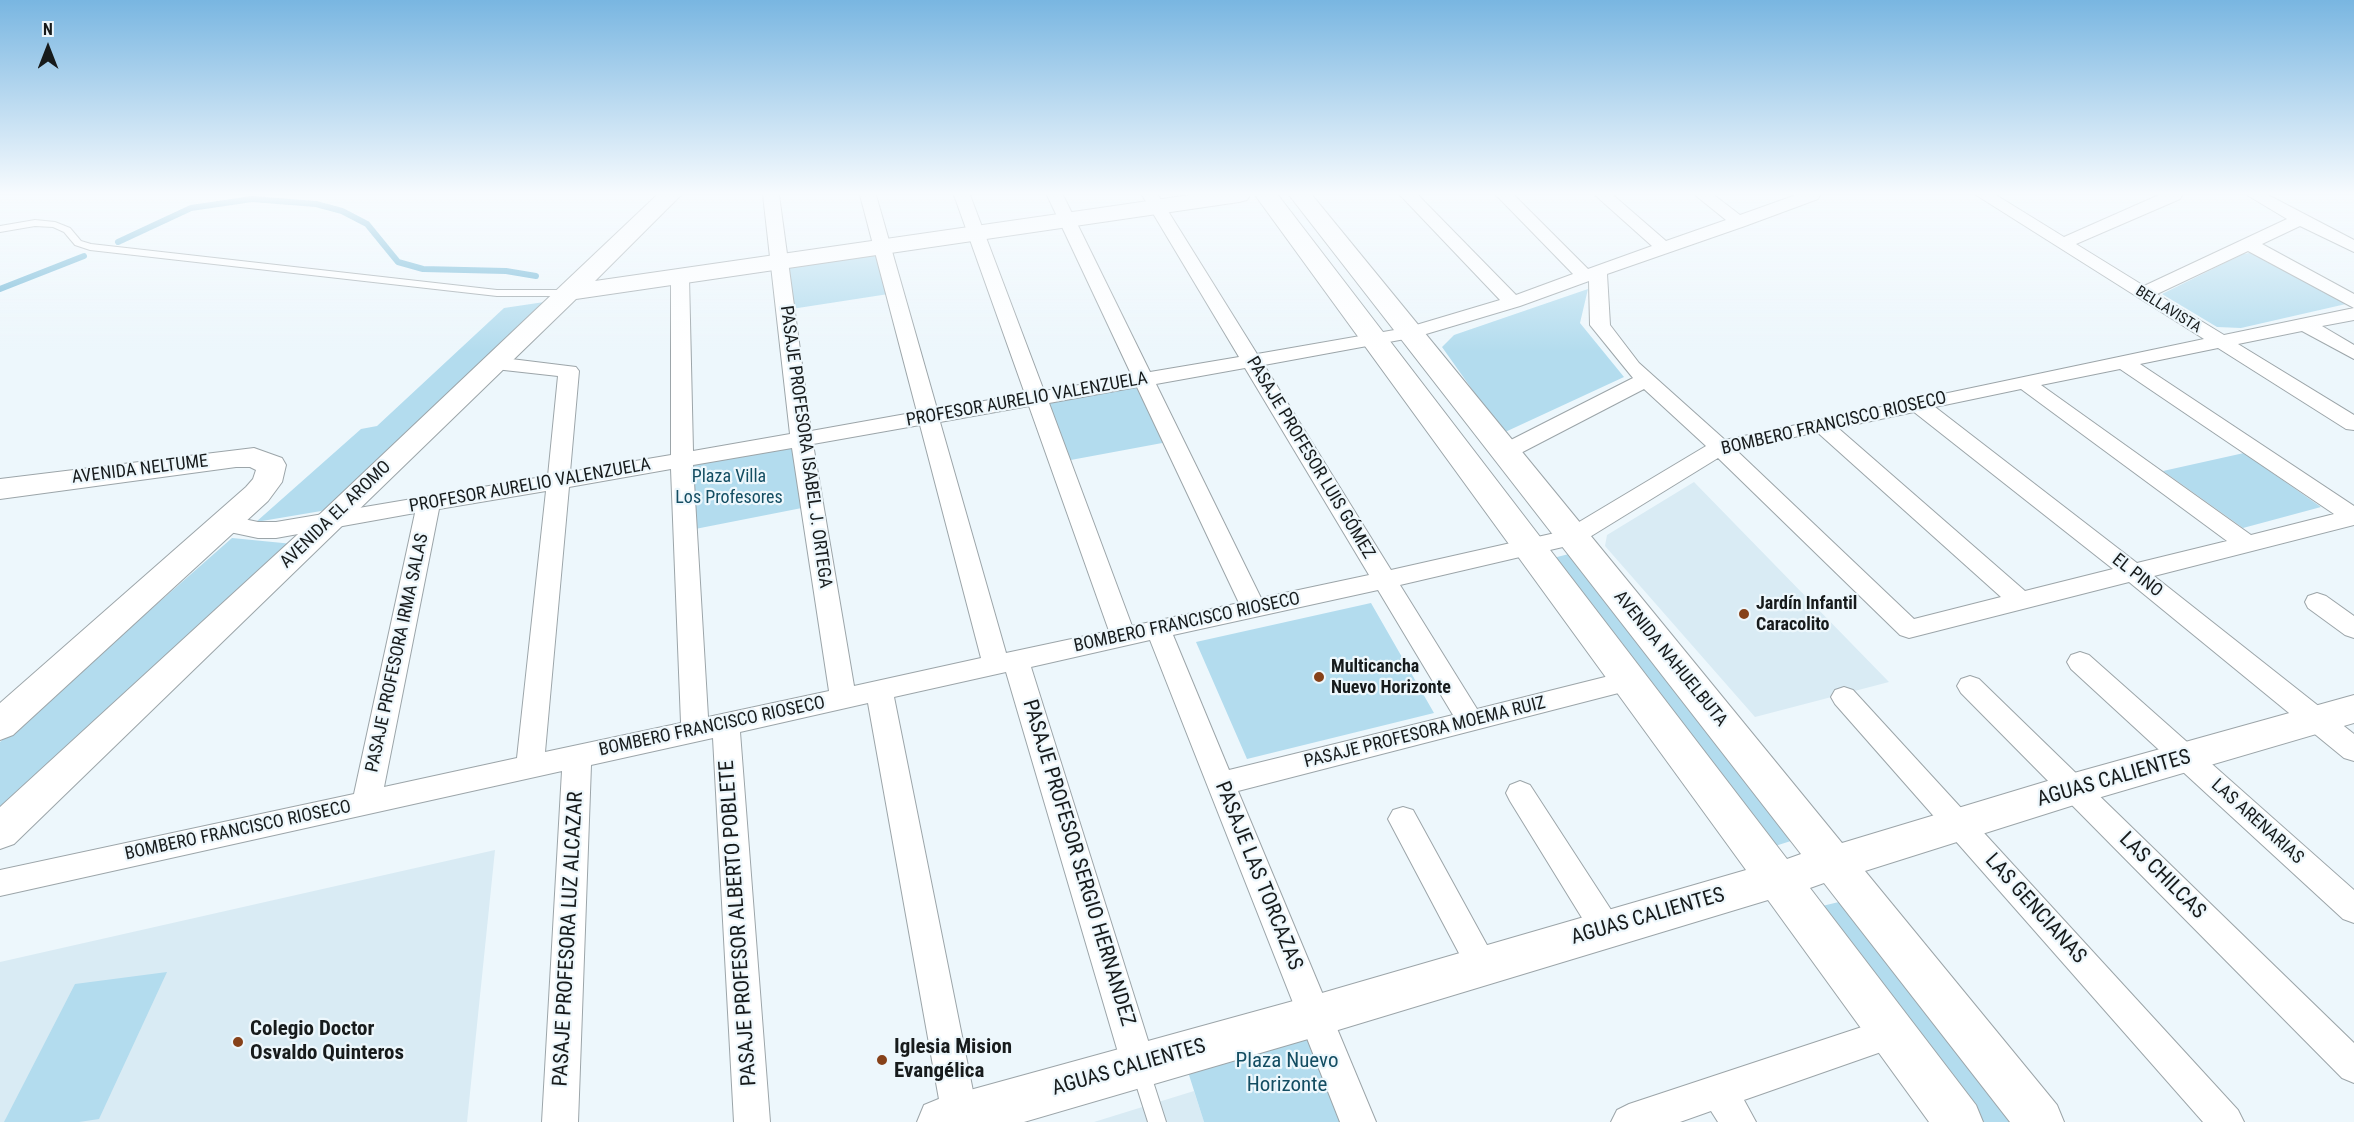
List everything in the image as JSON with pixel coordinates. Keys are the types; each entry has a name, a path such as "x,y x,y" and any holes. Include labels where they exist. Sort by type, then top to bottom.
{"street":[{"name":"AVENIDA EL AROMO","path":"0,832 332,520 616,247"},
{"name":"PASAJE PROFESORA ISABEL J. ORTEGA","path":"777,247 801,439 843,698"},
{"path":"568,293 880,247"},
{"name":"PASAJE PROFESOR SERGIO HERNANDEZ","path":"882,247 928,417 1006,663 1139,1066"},
{"path":"981,247 1124,637"},
{"path":"1080,247 1254,609"},
{"name":"PASAJE PROFESOR LUIS GÓMEZ","path":"1182,247 1471,722"},
{"path":"1305,247 1959,1122"},
{"name":"AVENIDA NAHUELBUTA","path":"1341,247 2040,1122"},
{"path":"1459,247 1513,302"},
{"path":"1562,247 1591,273 1600,325 1645,380 1721,448 1909,629 2354,517"},
{"name":"PROFESOR AURELIO VALENZUELA","path":"225,523 258,530 276,530 1374,340 1409,333 1513,302 1669,247"},
{"name":"BELLAVISTA","path":"2067,247 2354,424"},
{"path":"2142,294 2242,247"},
{"path":"2255,247 2354,302"},
{"path":"680,277 682,460 695,730"},
{"name":"BOMBERO FRANCISCO RIOSECO","path":"0,884 1530,548 1572,537 1721,448 2354,314"},
{"path":"2304,324 2354,353"},
{"path":"2123,362 2354,517"},
{"path":"495,363 569,371 530,767"},
{"path":"1505,452 1645,380"},
{"path":"2025,382 2247,544"},
{"name":"EL PINO","path":"1919,405 2134,573 2336,715 2354,750"},
{"path":"1822,425 2021,601"},
{"name":"AVENIDA NELTUME","path":"0,489 254,457 271,465 267,482 225,523"},
{"name":"PASAJE PROFESORA IRMA SALAS","path":"366,803 429,503"},
{"path":"0,725 225,523"},
{"path":"2318,602 2354,629"},
{"name":"PASAJE LAS TORCAZAS","path":"1158,629 1358,1122"},
{"name":"LAS ARENARIAS","path":"2080,662 2354,909"},
{"name":"PASAJE PROFESORA MOEMA RUIZ","path":"1221,784 1629,681"},
{"name":"LAS CHILCAS","path":"1970,686 2354,1066"},
{"path":"879,690 950,1119"},
{"name":"LAS GENCIANAS","path":"1844,697 2226,1122"},
{"name":"AGUAS CALIENTES","path":"950,1119 1315,1016 1833,863 2074,789 2336,715"},
{"name":"PASAJE PROFESOR ALBERTO POBLETE","path":"726,723 752,1122"},
{"name":"PASAJE PROFESORA LUZ ALCAZAR","path":"560,1122 577,756"},
{"path":"1520,793 1606,929"},
{"path":"1402,819 1482,966"},
{"path":"1629,1122 1892,1033"},
{"path":"1718,1090 1738,1122"}],"lane":[{"path":"88,247 497,293 568,293"},
{"path":"1139,1066 1156,1122"}],"shaded area":[{"name":"Jardín Infantil Caracolito","path":"1694,482 1889,682 1755,717 1605,546 1607,535"},
{"name":"Colegio Doctor Osvaldo Quinteros","path":"495,850 467,1122 0,1122 0,962"},
{"path":"1194,1091 1204,1122 1094,1122"}],"green space":[{"path":"882,247 895,293 785,310 779,262"},
{"path":"2255,252 2346,304 2241,328 2217,327 2162,294 2243,254"},
{"path":"1588,289 1580,323 1624,377 1503,433 1442,347 1454,335"},
{"path":"551,301 333,509 256,522 361,429 377,426 504,308"},
{"path":"1144,380 1173,441 1060,462 1036,399"},
{"name":"Plaza Villa Los Profesores","path":"801,439 812,506 685,531 682,460"},
{"path":"2244,453 2321,507 2243,528 2163,471"},
{"path":"232,538 293,544 0,817 0,742"},
{"path":"1569,554 1794,840 1772,847 1553,558"},
{"path":"1371,603 1434,713 1247,759 1196,642"},
{"path":"1843,901 2015,1122 1984,1122 1818,907"},
{"path":"167,972 99,1119 79,1122 4,1122 75,984"},
{"name":"Plaza Nuevo Horizonte","path":"1315,1016 1358,1122 1204,1122 1182,1053"}],"waterway":[{"path":"386,247 398,262 423,269 506,271 536,276"},
{"path":"0,289 84,256"}],"place":[{"name":"Jardín Infantil Caracolito","path":"1744,614"},
{"name":"Multicancha Nuevo Horizonte","path":"1319,677"},
{"name":"Colegio Doctor Osvaldo Quinteros","path":"238,1042"},
{"name":"Iglesia Mision Evangélica","path":"882,1060"}]}
